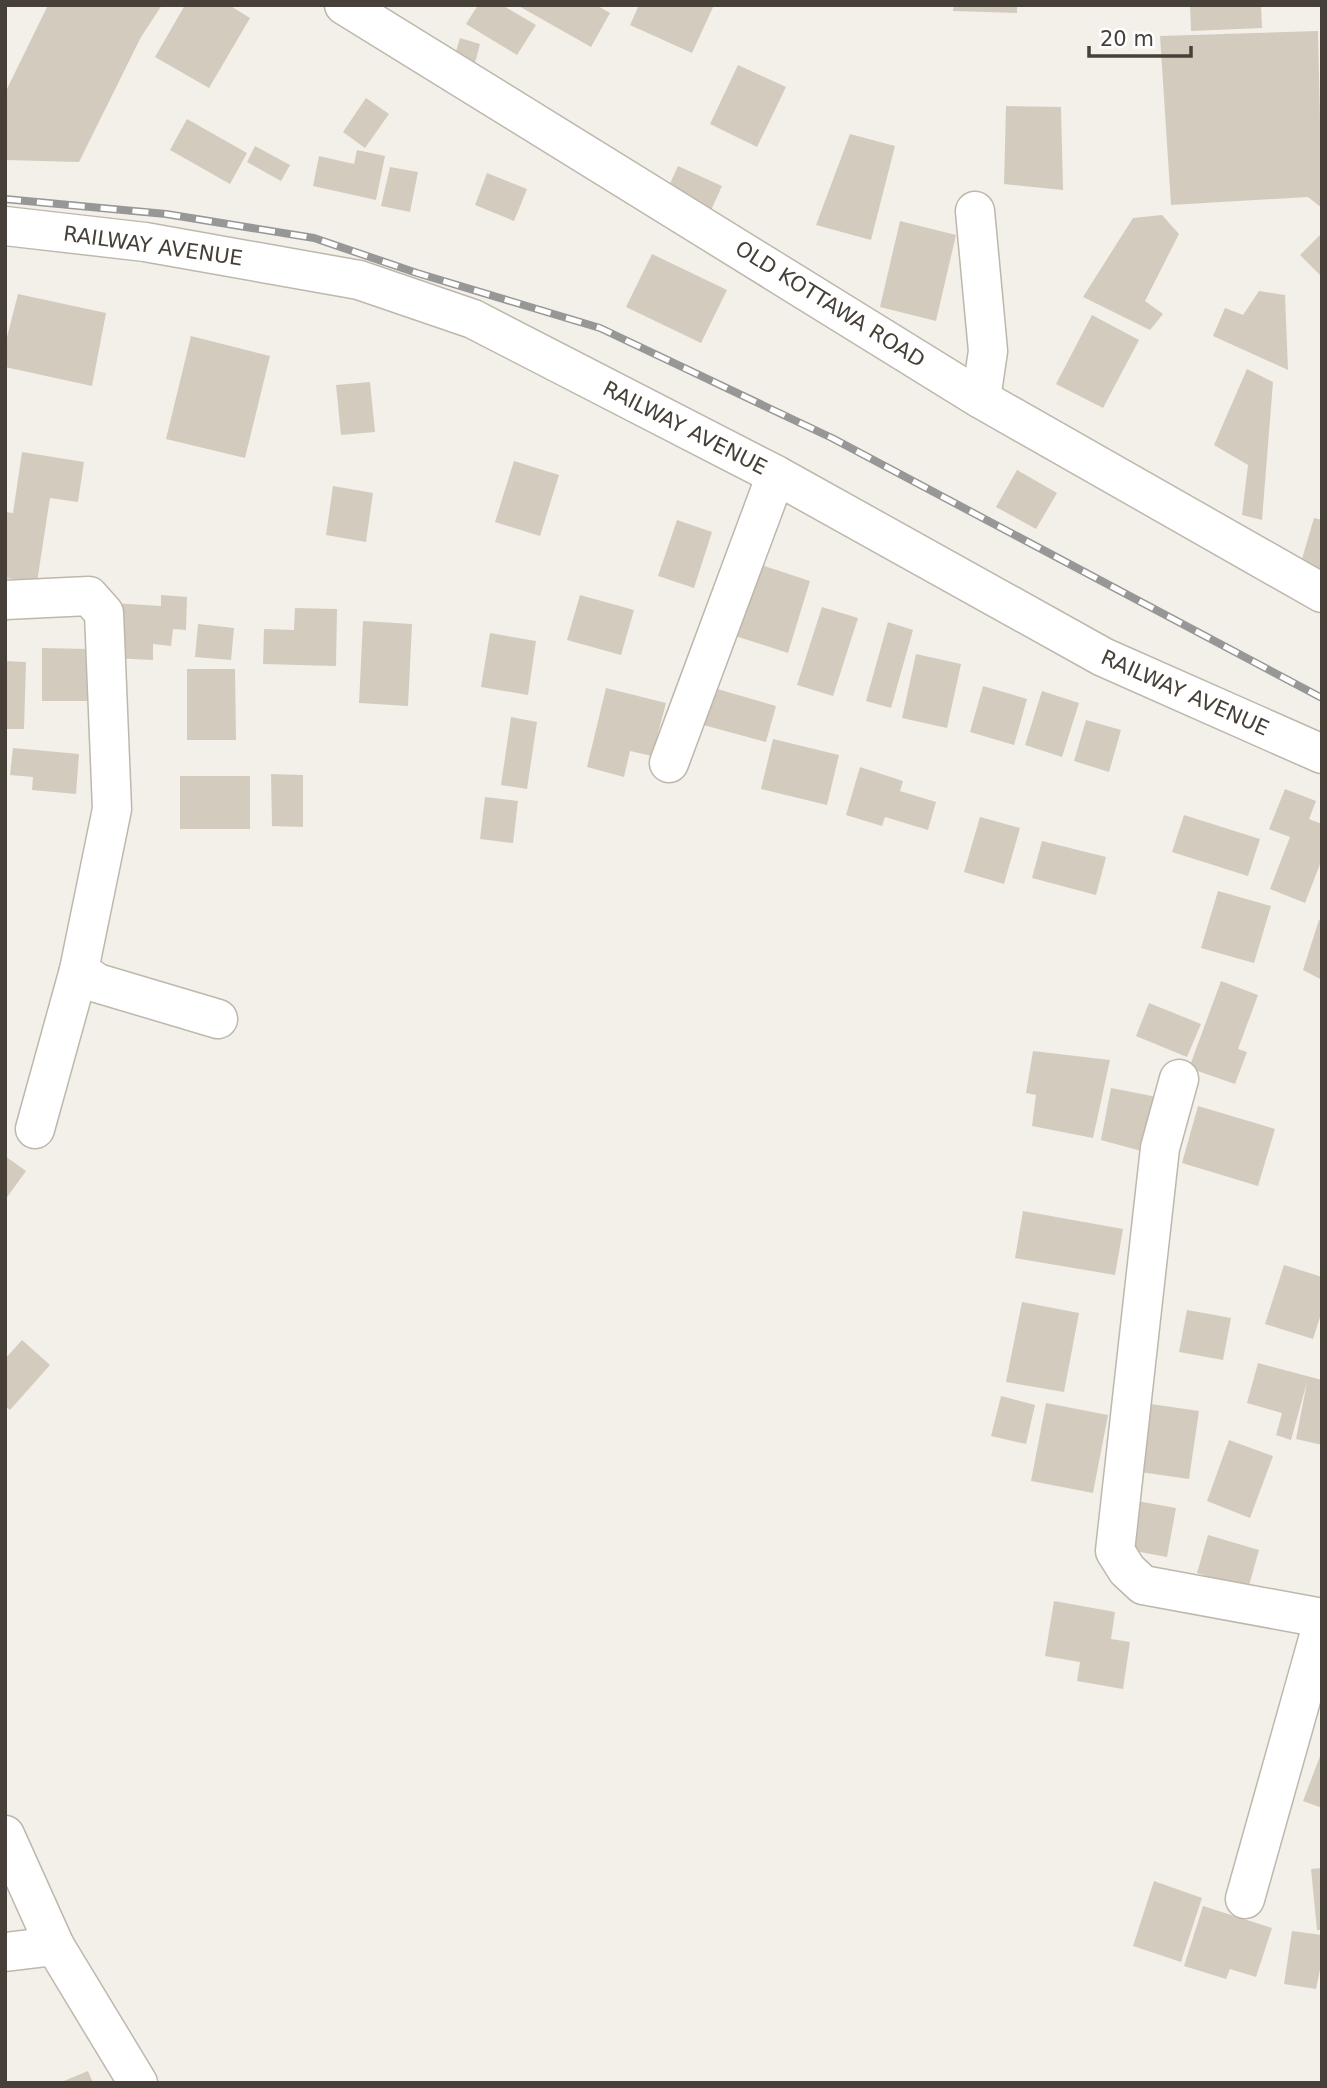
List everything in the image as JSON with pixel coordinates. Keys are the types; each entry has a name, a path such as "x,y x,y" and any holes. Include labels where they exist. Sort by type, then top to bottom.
{"street":[{"name":"OLD KOTTAWA ROAD","path":"344,5 981,399 1322,593"},
{"path":"975,211 988,351 981,399"},
{"name":"RAILWAY AVENUE","path":"5,226 145,242 359,280 473,319 776,475 1103,657 1322,754"},
{"path":"669,763 776,475"},
{"path":"5,600 89,596 104,613 112,809 79,970 35,1129"},
{"path":"79,970 97,983 218,1019"},
{"path":"1179,1079 1160,1148 1115,1551 1127,1570 1143,1585 1322,1618"},
{"path":"1245,1899 1322,1625"},
{"path":"5,1835 55,1947 138,2083"},
{"path":"5,1952 55,1947"}],"building":[{"path":"48,5 162,5 141,37 79,162 5,160 5,93"},
{"path":"185,5 229,5 250,18 209,88 155,57"},
{"path":"478,5 502,5 536,25 517,55 466,24"},
{"path":"517,5 596,5 610,13 591,47"},
{"path":"639,5 714,5 692,53 630,25"},
{"path":"954,5 1017,5 1017,13 953,11"},
{"path":"1190,5 1261,5 1262,28 1191,31"},
{"path":"1318,31 1322,208 1308,197 1171,205 1160,36"},
{"path":"460,38 480,44 472,74 451,68"},
{"path":"738,65 786,87 757,147 710,124"},
{"path":"366,98 389,114 365,148 343,132"},
{"path":"1006,106 1061,107 1063,190 1004,184"},
{"path":"187,119 247,153 230,184 170,150"},
{"path":"850,134 895,146 871,240 816,225"},
{"path":"255,146 290,165 281,181 247,162"},
{"path":"357,150 385,156 376,200 313,186 319,156 354,164"},
{"path":"678,166 722,186 708,217 664,197"},
{"path":"390,167 418,172 410,212 381,206"},
{"path":"487,173 527,189 514,221 475,205"},
{"path":"1162,215 1179,234 1145,301 1163,314 1150,330 1083,297 1133,218"},
{"path":"900,221 956,235 936,321 880,307"},
{"path":"1322,233 1322,277 1300,255"},
{"path":"652,254 727,290 701,343 626,307"},
{"path":"1259,291 1285,295 1288,370 1213,336 1225,308 1243,315"},
{"path":"18,294 106,313 92,386 5,367 5,345"},
{"path":"1092,315 1139,340 1103,408 1056,384"},
{"path":"191,336 270,356 245,458 166,439"},
{"path":"1247,369 1273,382 1262,520 1242,515 1248,465 1214,445"},
{"path":"370,382 375,432 341,435 336,385"},
{"path":"22,452 84,462 78,502 50,498 37,582 5,578 5,512 13,513"},
{"path":"514,461 559,475 540,536 495,522"},
{"path":"1017,470 1057,493 1036,529 996,507"},
{"path":"333,486 373,493 366,542 326,535"},
{"path":"1314,518 1322,520 1322,583 1297,576"},
{"path":"677,520 712,532 694,588 658,576"},
{"path":"746,560 810,581 788,653 723,632"},
{"path":"161,595 187,597 186,630 173,629 171,646 153,644 153,660 111,658 113,603 161,606"},
{"path":"580,595 634,610 621,655 567,640"},
{"path":"822,607 858,618 833,696 797,685"},
{"path":"295,608 337,609 336,666 263,664 264,629 294,630"},
{"path":"363,621 412,624 408,706 359,703"},
{"path":"888,622 913,630 891,708 866,701"},
{"path":"198,624 234,628 231,660 195,657"},
{"path":"490,633 536,641 528,695 481,687"},
{"path":"42,648 87,649 87,701 42,701"},
{"path":"916,654 961,664 947,728 902,718"},
{"path":"5,661 26,662 24,729 5,729"},
{"path":"187,669 235,669 236,740 187,740"},
{"path":"707,686 776,706 766,742 696,723"},
{"path":"983,686 1027,699 1014,745 970,732"},
{"path":"606,688 666,703 652,756 630,751 624,777 587,767"},
{"path":"1042,691 1079,703 1062,757 1025,745"},
{"path":"511,717 537,722 527,789 501,785"},
{"path":"1086,720 1121,730 1109,772 1074,761"},
{"path":"773,739 839,755 827,805 761,789"},
{"path":"13,748 79,754 76,794 32,790 33,777 10,775"},
{"path":"860,767 903,781 900,791 936,802 928,830 885,817 882,826 846,815"},
{"path":"271,774 303,775 303,827 272,826"},
{"path":"180,776 250,776 250,829 180,829"},
{"path":"1285,789 1316,801 1309,819 1322,824 1322,859 1305,903 1270,889 1290,837 1269,829"},
{"path":"485,797 518,801 513,843 480,839"},
{"path":"1184,815 1260,839 1248,876 1172,852"},
{"path":"980,817 1020,828 1004,884 964,872"},
{"path":"1042,841 1106,857 1096,895 1032,878"},
{"path":"1218,891 1271,906 1254,963 1201,948"},
{"path":"1319,920 1322,921 1322,980 1303,970"},
{"path":"1221,981 1258,995 1238,1049 1247,1052 1235,1084 1189,1068"},
{"path":"1149,1003 1201,1024 1187,1057 1136,1036"},
{"path":"1033,1051 1110,1060 1093,1138 1032,1126 1036,1095 1026,1093"},
{"path":"1111,1088 1157,1097 1145,1152 1101,1140"},
{"path":"1198,1106 1275,1129 1258,1186 1182,1163"},
{"path":"5,1156 26,1171 5,1200"},
{"path":"1023,1211 1123,1229 1115,1275 1015,1258"},
{"path":"1284,1265 1322,1277 1322,1311 1313,1339 1265,1324"},
{"path":"1022,1302 1079,1313 1064,1392 1006,1382"},
{"path":"1187,1310 1231,1318 1223,1360 1179,1352"},
{"path":"22,1340 50,1365 10,1410 5,1406 5,1359"},
{"path":"1258,1363 1322,1380 1322,1445 1296,1439 1307,1382 1291,1440 1276,1435 1282,1413 1247,1403"},
{"path":"1001,1396 1035,1405 1026,1444 991,1436"},
{"path":"1046,1403 1108,1415 1093,1493 1031,1481"},
{"path":"1144,1403 1199,1411 1189,1479 1133,1471"},
{"path":"1229,1440 1273,1456 1250,1518 1207,1501"},
{"path":"1132,1500 1176,1508 1167,1557 1124,1549"},
{"path":"1208,1535 1259,1550 1248,1589 1197,1573"},
{"path":"1054,1601 1115,1612 1111,1639 1130,1642 1123,1689 1077,1681 1080,1662 1045,1656"},
{"path":"1322,1751 1322,1808 1303,1801"},
{"path":"1322,1868 1322,1930 1317,1930 1311,1869"},
{"path":"1154,1881 1202,1898 1181,1962 1133,1946"},
{"path":"1203,1906 1272,1928 1256,1977 1230,1969 1226,1979 1184,1966"},
{"path":"1292,1931 1322,1935 1322,1960 1316,1989 1284,1984"},
{"path":"88,2071 93,2083 59,2083"}],"railway":[{"path":"5,199 166,214 314,238 417,273 600,328 832,438 1322,698"}]}
